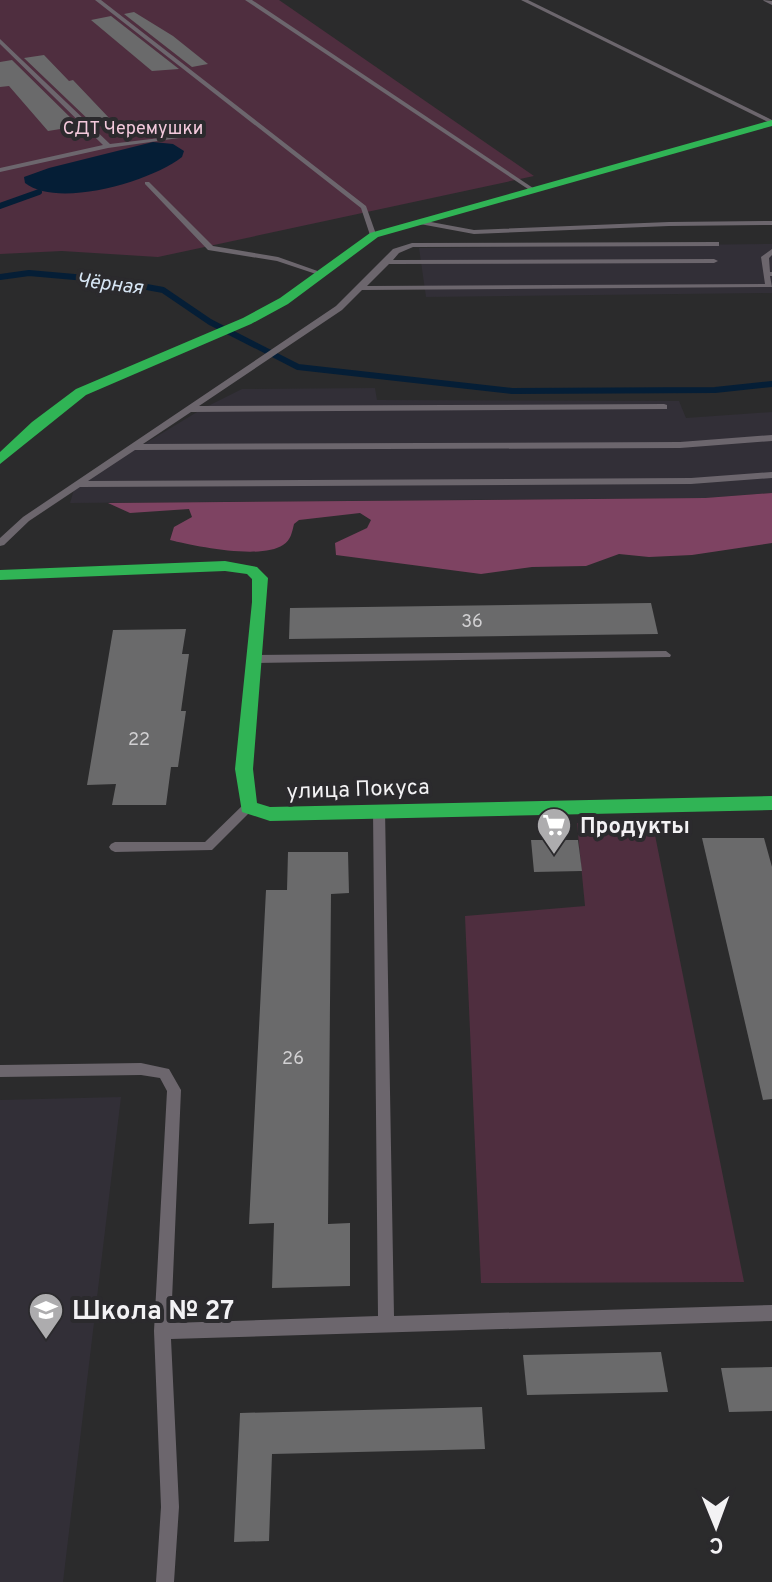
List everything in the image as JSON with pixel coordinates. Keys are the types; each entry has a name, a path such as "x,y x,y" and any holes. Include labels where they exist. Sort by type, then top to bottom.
{"street":[{"path":"0,460 37,425 81,392 247,321 284,301 374,235 772,122"},
{"path":"0,575 189,566 239,566 252,570 260,578 261,588 244,769 248,807"},
{"name":"улица Покуса","path":"248,807 270,814 772,803"}],"lane":[{"path":"98,0 364,207 374,235"},
{"path":"248,0 533,190"},
{"path":"524,0 772,122"},
{"path":"766,0 772,3"},
{"path":"0,41 108,146"},
{"path":"0,170 108,146 176,138"},
{"path":"147,183 211,248 278,259 322,274"},
{"path":"423,222 474,232 772,223"},
{"path":"0,543 26,519 339,308 396,251 412,245 716,244"},
{"path":"361,288 770,288 765,257 772,251"},
{"path":"387,262 714,261"},
{"path":"189,409 664,407"},
{"path":"132,447 680,445 772,438"},
{"path":"78,484 691,481 772,475"},
{"path":"254,659 666,655"},
{"path":"115,847 208,847 248,807"},
{"path":"379,810 386,1323"},
{"path":"0,1071 141,1069 164,1073 174,1090 162,1331 170,1507 165,1582"},
{"path":"162,1331 772,1313"}],"shaded area":[{"path":"772,244 772,293 426,297 419,248"},
{"path":"375,388 377,400 679,401 686,418 772,412 772,493 705,498 70,503 75,486 202,409 242,389"},
{"path":"772,493 772,543 692,555 649,557 619,554 586,566 532,567 481,574 336,555 335,543 367,528 371,520 360,513 299,520 283,545 244,552 170,540 174,527 192,517 189,509 130,513 108,503 705,498"},
{"name":"Школа № 27","path":"121,1097 63,1582 0,1582 0,1100"}],"green space":[{"name":"СДТ Черемушки","path":"0,0 279,0 534,176 158,257 62,251 0,254"},
{"path":"577,823 653,825 744,1282 481,1283 465,916 585,906"}],"water":[{"path":"153,142 173,144 184,151 182,157 128,183 81,193 40,190 25,183 24,177 49,168"}],"building":[{"path":"134,12 173,36 208,64 192,67 124,14"},
{"path":"111,16 179,69 152,71 91,20"},
{"path":"44,55 111,120 92,123 24,58"},
{"path":"12,60 79,126 48,131 9,86 0,87 0,62"},
{"path":"651,603 658,634 289,639 290,608"},
{"path":"186,629 182,654 189,654 181,711 186,711 178,767 171,767 166,805 112,805 116,784 87,785 113,630"},
{"path":"702,838 764,838 772,867 772,1099 763,1100"},
{"path":"531,840 578,840 582,871 534,872"},
{"path":"288,852 348,852 349,893 331,894 328,1224 350,1223 350,1286 272,1288 274,1223 249,1224 266,890 287,890"},
{"path":"661,1352 668,1392 527,1395 523,1355"},
{"path":"772,1367 772,1411 729,1412 721,1368"},
{"path":"482,1407 485,1449 272,1454 269,1541 234,1542 240,1413"}],"waterway":[{"path":"0,206 39,192"},
{"name":"Чёрная","path":"0,277 29,273 109,280 163,290 210,322 298,367 512,391 715,390 772,384"}],"traffic: fast":[{"path":"0,460 37,425 81,392 247,321 284,301 374,235 772,123"},
{"path":"0,575 225,566 252,570 260,578 260,602 244,769 248,807 270,814 772,803"}],"place":[{"name":"Продукты","path":"554,856"},
{"name":"Школа № 27","path":"46,1341"}]}
